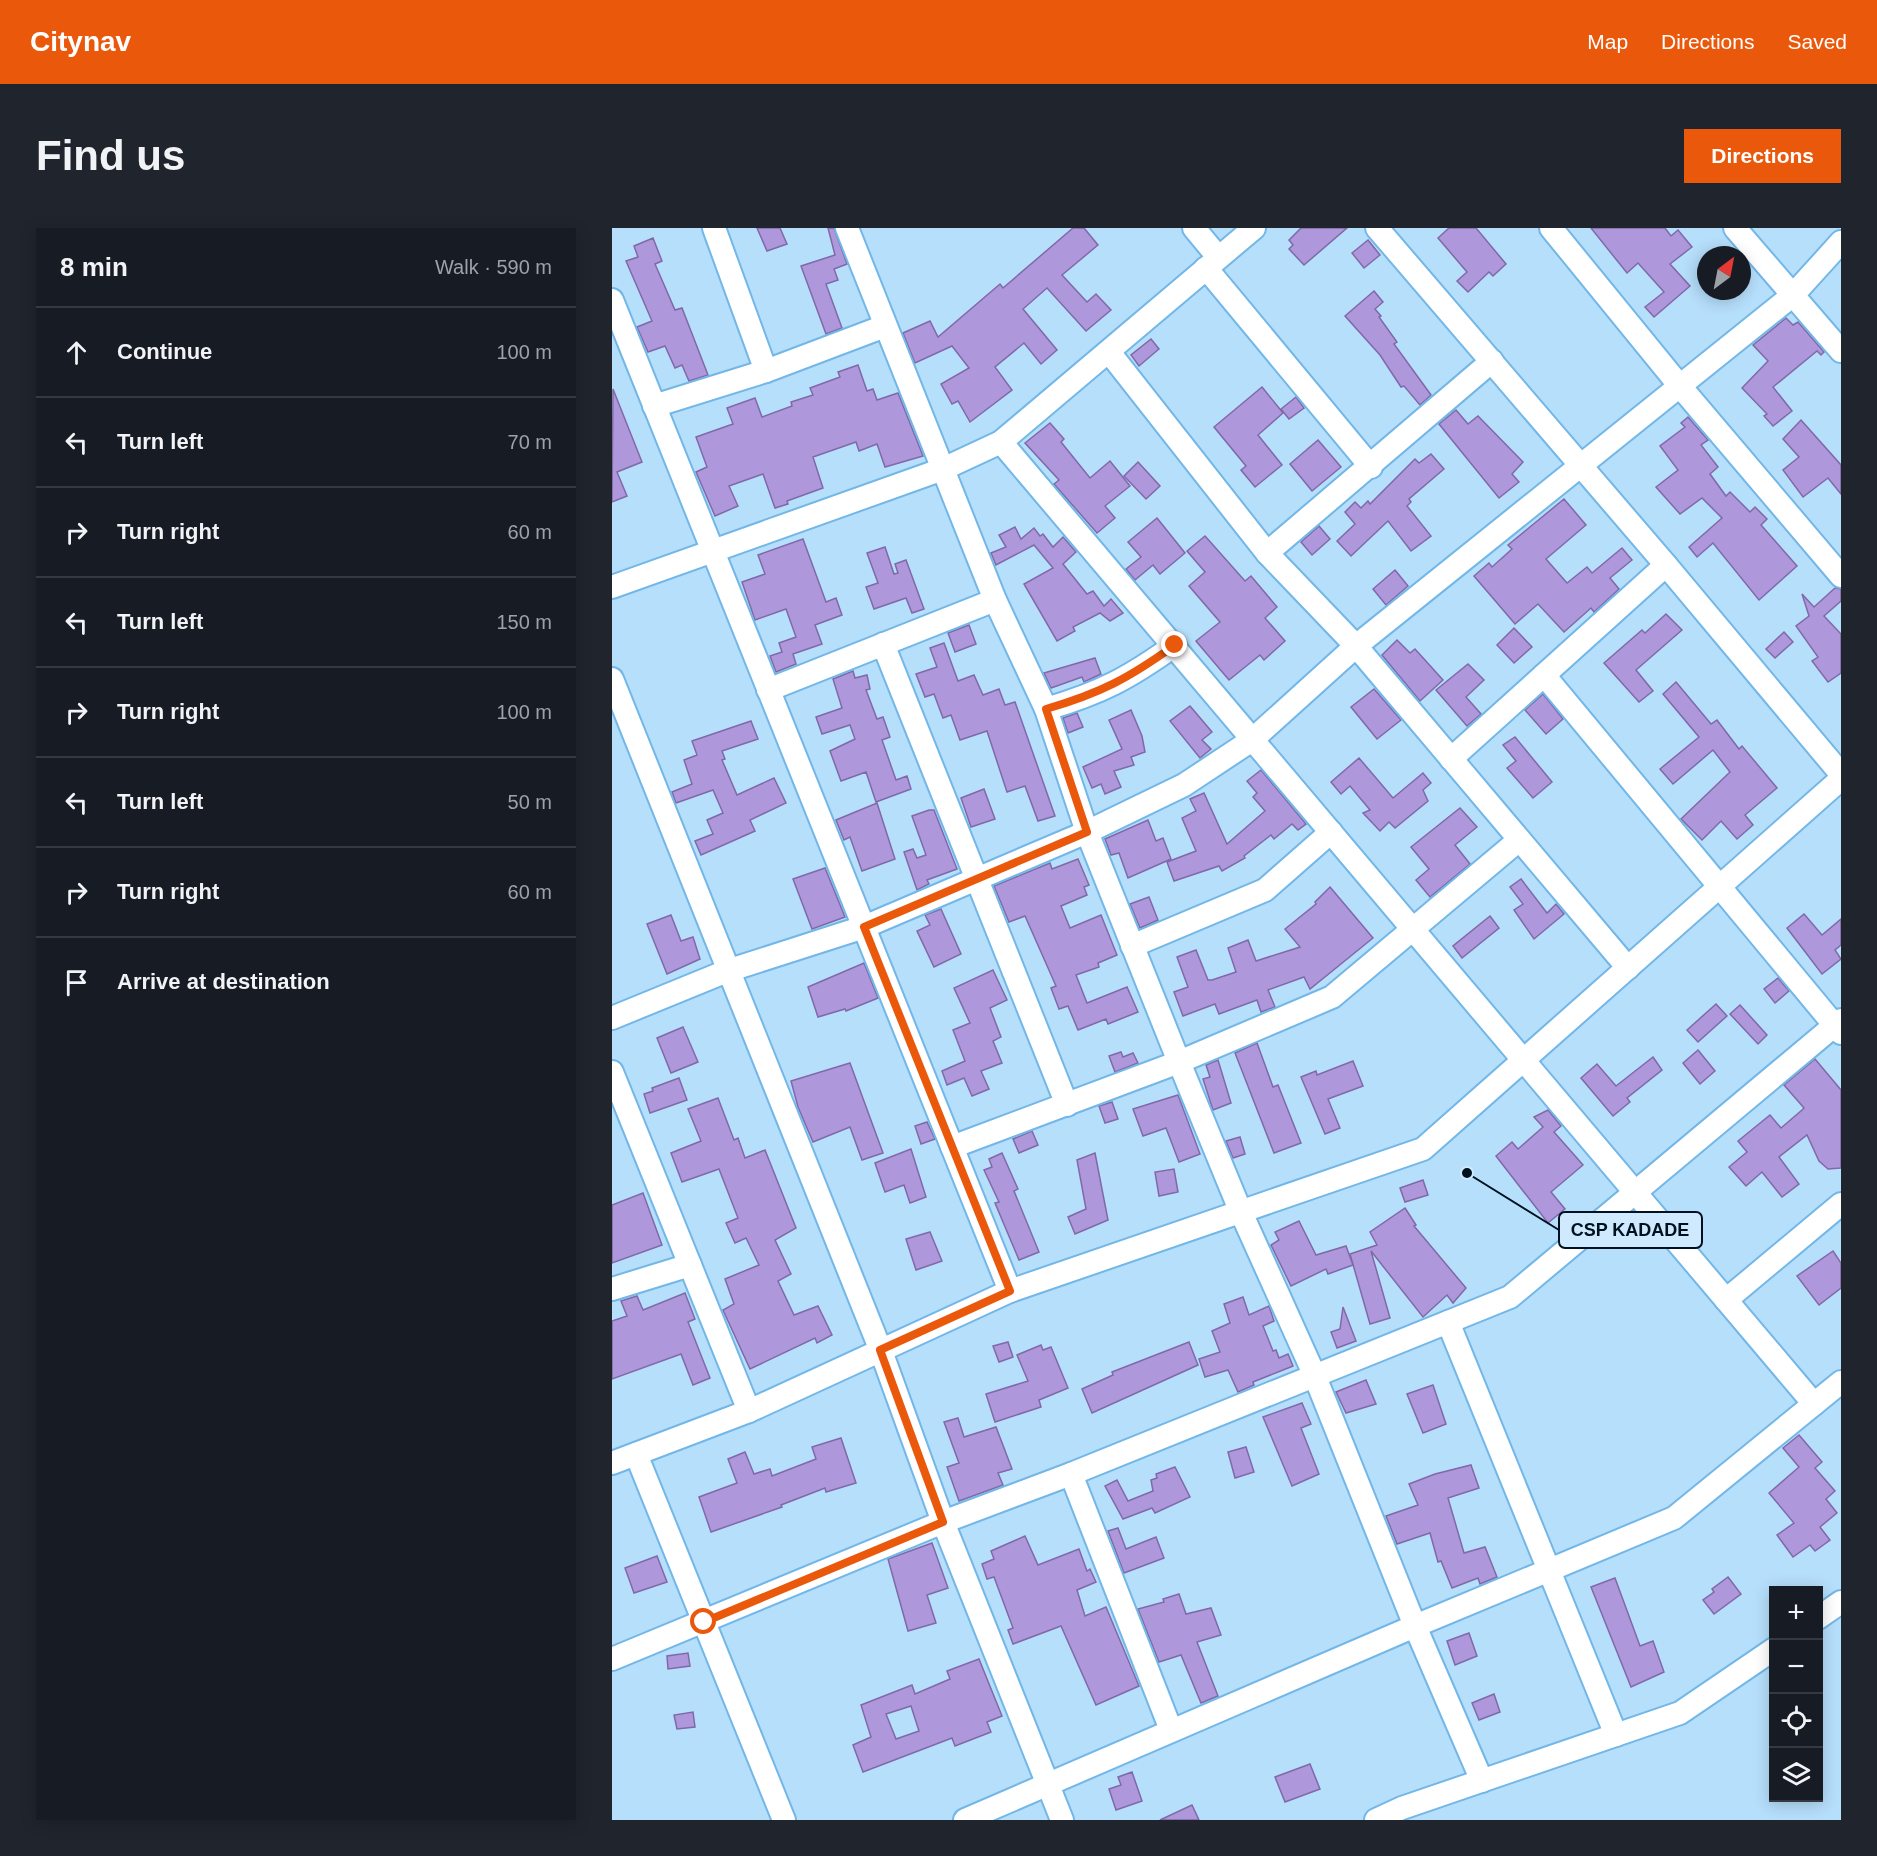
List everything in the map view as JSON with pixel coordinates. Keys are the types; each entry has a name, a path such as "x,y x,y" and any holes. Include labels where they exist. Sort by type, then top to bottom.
{"street":[{"path":"714,228 766,371"},
{"path":"847,228 995,600 1046,709 1087,832 1179,1062 1240,1210 1314,1374 1415,1626 1482,1781"},
{"path":"1194,228 1212,262 1371,466"},
{"path":"612,587 943,469 1001,442 1254,228"},
{"path":"1377,228 1666,565 1841,774"},
{"path":"1551,228 1679,385 1841,576"},
{"path":"1735,228 1841,351"},
{"path":"612,1018 727,971 864,927 1087,832 1184,785 1251,740 1356,646 1582,467 1679,385 1793,295 1841,242"},
{"path":"612,300 1010,1291"},
{"path":"654,406 766,371 885,326"},
{"path":"1108,352 1267,553 1356,646 1628,968"},
{"path":"1267,553 1492,361"},
{"path":"1001,442 1175,645 1251,740 1814,1404"},
{"path":"1451,759 1666,565"},
{"path":"768,690 995,600"},
{"path":"883,644 1067,1105"},
{"path":"1046,709 1092,696 1135,674 1175,645"},
{"path":"612,1659 943,1522 1071,1474 1314,1374 1510,1297 1839,1026 1719,887 1544,675"},
{"path":"612,679 880,1350 943,1522 1062,1820"},
{"path":"612,1463 749,1410 1010,1291 1240,1210 1423,1149 1841,779"},
{"path":"1132,946 1265,890 1331,832"},
{"path":"952,1147 1179,1062 1332,997 1519,840"},
{"path":"612,1072 749,1410"},
{"path":"1726,1300 1841,1204"},
{"path":"612,1289 690,1265"},
{"path":"1448,1322 1616,1735"},
{"path":"964,1820 1047,1787 1171,1730 1674,1518 1841,1382"},
{"path":"636,1454 784,1820"},
{"path":"1071,1474 1171,1730"},
{"path":"1823,1615 1841,1602"},
{"path":"1376,1820 1680,1713 1769,1652"}],"building":[{"path":"757,228 780,228 787,244 767,251"},
{"path":"828,228 834,228 847,264 834,269 838,280 826,284 842,328 826,334 801,266 835,255"},
{"path":"1073,228 1084,228 1098,245 1062,275 1087,302 1096,294 1111,310 1086,331 1047,288 1023,309 1057,350 1041,364 1024,343 995,367 1012,390 970,422 958,401 952,404 941,384 969,368 952,346 915,363 903,333 930,321 938,337 1000,284 1003,288"},
{"path":"1301,228 1347,228 1304,265 1289,249 1293,245 1289,240"},
{"path":"1449,228 1476,228 1506,264 1493,276 1489,272 1468,292 1457,281 1467,272 1438,238"},
{"path":"1591,228 1665,228 1671,236 1678,230 1692,247 1670,264 1690,286 1654,317 1645,307 1664,292 1638,263 1627,273"},
{"path":"653,238 662,261 655,264 675,310 682,308 708,375 689,381 682,365 675,368 665,346 648,352 637,327 652,321 626,261 638,257 634,246"},
{"path":"1368,240 1380,255 1364,268 1352,253"},
{"path":"1374,291 1383,302 1375,309 1381,316 1379,317 1397,342 1394,344 1431,395 1420,405 1404,386 1401,387 1380,355 1345,316"},
{"path":"1786,318 1793,325 1798,322 1824,352 1821,355 1817,351 1773,387 1792,411 1773,426 1764,416 1767,414 1742,388 1768,361 1753,345"},
{"path":"1151,339 1159,349 1139,366 1131,355"},
{"path":"858,365 867,391 873,389 877,400 898,393 923,456 885,467 877,444 859,451 856,442 813,457 823,488 787,501 788,504 775,508 763,474 729,486 738,506 715,516 696,472 707,467 696,437 733,424 727,408 755,398 762,417 792,406 791,402 813,395 810,388 840,377 838,372"},
{"path":"1262,387 1283,413 1258,435 1282,465 1255,487 1241,470 1246,466 1214,427"},
{"path":"613,389 642,462 617,472 627,496 612,502"},
{"path":"1296,397 1304,408 1289,419 1281,409"},
{"path":"1456,410 1468,424 1478,416 1523,462 1512,474 1519,482 1499,498 1439,424"},
{"path":"1688,417 1708,440 1701,445 1718,467 1710,474 1726,496 1730,492 1750,512 1755,507 1767,519 1761,525 1797,566 1759,600 1713,543 1697,557 1689,547 1722,518 1702,498 1680,514 1656,487 1678,470 1660,446 1685,427 1681,423"},
{"path":"1801,420 1841,465 1841,494 1828,478 1803,497 1783,470 1799,457 1783,439"},
{"path":"1050,423 1064,439 1061,442 1090,478 1110,461 1130,486 1105,506 1115,518 1097,533 1054,484 1059,480 1025,443"},
{"path":"1318,440 1341,467 1312,491 1290,464"},
{"path":"1431,454 1444,469 1409,499 1411,502 1407,506 1431,536 1411,551 1388,521 1351,556 1337,541 1355,524 1345,512 1355,502 1361,508 1368,501 1370,504 1415,459 1419,463"},
{"path":"1138,462 1160,486 1146,499 1124,476"},
{"path":"1564,499 1586,525 1546,559 1567,583 1587,567 1592,573 1622,548 1632,560 1610,578 1619,589 1594,612 1591,608 1564,632 1538,604 1515,624 1474,576 1489,563 1492,567 1512,549 1508,545"},
{"path":"1157,518 1185,553 1160,574 1153,565 1135,580 1126,569 1141,557 1128,542"},
{"path":"1319,526 1330,539 1312,555 1301,542"},
{"path":"1015,527 1021,539 1034,528 1040,536 1043,534 1053,547 1063,537 1076,552 1063,564 1087,594 1093,591 1104,606 1111,599 1123,613 1110,621 1100,613 1073,627 1075,631 1057,641 1024,584 1053,568 1034,545 996,565 991,553 1006,547 999,535"},
{"path":"1205,536 1245,581 1251,576 1277,607 1265,618 1285,641 1264,660 1260,655 1229,680 1196,641 1220,622 1189,586 1205,572 1187,551"},
{"path":"803,539 826,602 836,598 842,615 815,625 822,644 793,654 796,664 776,672 770,656 782,652 779,643 796,637 786,609 755,620 742,582 765,574 758,555"},
{"path":"885,547 894,574 898,573 895,564 906,560 924,609 912,613 906,598 874,609 866,587 878,583 867,553"},
{"path":"1395,570 1408,586 1386,605 1373,589"},
{"path":"1835,588 1841,589 1841,601 1824,616 1841,634 1841,673 1828,682 1812,661 1818,657 1796,626 1809,616 1802,594 1814,607"},
{"path":"1666,614 1682,630 1636,670 1653,691 1639,702 1604,663 1642,630 1645,633"},
{"path":"969,625 976,644 955,652 948,633"},
{"path":"1514,628 1532,647 1514,663 1497,645"},
{"path":"1784,632 1793,642 1775,658 1766,649"},
{"path":"1397,640 1410,653 1415,649 1443,680 1420,701 1382,655"},
{"path":"944,643 958,681 974,675 983,695 999,689 1005,705 1015,702 1055,816 1038,821 1025,786 1007,792 987,731 960,740 951,715 943,718 934,694 925,697 916,674 937,667 930,648"},
{"path":"1095,658 1101,674 1084,682 1082,677 1051,688 1044,673"},
{"path":"1468,664 1484,680 1466,697 1481,714 1467,726 1436,690"},
{"path":"853,671 855,678 867,675 870,689 866,690 877,719 883,717 890,737 882,740 896,780 907,776 911,789 876,802 866,772 841,781 830,751 855,739 850,725 822,734 816,717 842,708 833,679"},
{"path":"1676,682 1711,724 1717,720 1739,749 1742,746 1777,788 1745,815 1753,825 1737,839 1721,821 1702,840 1681,819 1730,772 1713,750 1673,784 1660,769 1699,737 1663,694"},
{"path":"1374,689 1401,720 1377,739 1351,707"},
{"path":"1543,694 1563,719 1546,734 1525,710"},
{"path":"1190,706 1212,732 1202,740 1211,749 1200,758 1170,721"},
{"path":"1131,710 1142,736 1145,752 1131,757 1134,765 1114,771 1121,787 1105,794 1101,784 1092,788 1083,767 1122,749 1109,720"},
{"path":"1077,713 1083,727 1068,733 1063,718"},
{"path":"751,721 758,739 722,751 725,759 722,760 737,795 774,778 786,803 750,820 755,831 701,855 695,841 713,834 707,820 723,813 713,790 676,803 672,792 692,784 684,760 697,755 692,741"},
{"path":"1515,737 1552,782 1533,798 1507,768 1516,761 1503,745"},
{"path":"1359,758 1393,798 1423,773 1431,783 1423,790 1428,801 1395,828 1389,822 1380,831 1363,813 1370,810 1350,786 1341,794 1331,782"},
{"path":"1261,770 1306,824 1298,830 1292,824 1274,839 1271,835 1244,856 1245,858 1222,871 1219,866 1174,881 1167,862 1196,851 1182,818 1196,811 1190,799 1204,793 1227,844 1265,811 1253,797 1257,793 1247,781"},
{"path":"984,789 995,819 971,827 961,798"},
{"path":"877,803 895,859 862,871 850,837 844,840 836,820"},
{"path":"1460,808 1477,827 1455,845 1470,864 1430,897 1416,880 1429,869 1411,847"},
{"path":"934,810 957,869 927,880 929,884 917,890 904,852 913,849 917,858 926,855 912,816"},
{"path":"1148,820 1156,841 1163,838 1171,859 1128,878 1119,853 1111,855 1105,839"},
{"path":"1078,859 1089,885 1084,887 1087,895 1061,906 1070,928 1101,915 1117,955 1098,963 1099,967 1076,975 1087,1003 1127,987 1138,1012 1108,1024 1106,1019 1078,1030 1068,1006 1059,1009 1051,988 1056,986 1025,916 1009,922 994,886 1050,863 1052,869"},
{"path":"825,868 845,917 812,929 793,879"},
{"path":"1521,879 1547,913 1556,904 1564,914 1534,939 1514,910 1523,904 1510,887"},
{"path":"1330,887 1373,938 1310,989 1304,977 1268,990 1275,1007 1261,1012 1257,1000 1219,1014 1215,1004 1183,1016 1174,992 1188,987 1177,957 1196,950 1208,980 1212,980 1236,972 1228,948 1248,940 1256,961 1300,947 1285,929 1316,904 1315,902"},
{"path":"1149,897 1158,920 1140,928 1130,904"},
{"path":"941,909 961,954 934,967 917,931 930,925 925,915"},
{"path":"1804,914 1822,935 1841,919 1841,945 1835,950 1841,959 1822,974 1787,928"},
{"path":"671,915 681,941 693,937 700,959 667,974 647,924"},
{"path":"1490,916 1499,928 1462,958 1453,946"},
{"path":"864,963 878,998 846,1011 845,1009 818,1017 808,987"},
{"path":"993,970 1007,1000 990,1008 1001,1037 993,1041 1002,1063 981,1071 989,1089 972,1096 964,1078 947,1085 942,1071 965,1061 953,1030 970,1023 954,988"},
{"path":"1778,978 1789,991 1775,1003 1764,989"},
{"path":"1716,1004 1727,1016 1698,1042 1687,1030"},
{"path":"1740,1005 1767,1035 1758,1044 1730,1014"},
{"path":"683,1027 698,1062 671,1073 657,1038"},
{"path":"1257,1043 1273,1087 1278,1085 1301,1143 1274,1153 1235,1053"},
{"path":"1698,1050 1715,1071 1700,1084 1683,1063"},
{"path":"1121,1052 1123,1057 1133,1053 1138,1063 1115,1072 1109,1056"},
{"path":"1653,1057 1662,1070 1627,1098 1630,1102 1613,1116 1581,1078 1597,1064 1616,1086"},
{"path":"1815,1059 1841,1090 1841,1168 1828,1169 1819,1161 1807,1135 1779,1157 1799,1184 1782,1197 1762,1172 1746,1186 1729,1167 1747,1152 1738,1141 1770,1115 1781,1128 1804,1108 1784,1085"},
{"path":"1218,1060 1231,1103 1213,1110 1203,1079 1210,1077 1206,1065"},
{"path":"1353,1061 1363,1086 1328,1099 1340,1128 1325,1134 1301,1077 1316,1071 1317,1075"},
{"path":"850,1063 883,1153 862,1160 850,1127 813,1142 798,1107 791,1081"},
{"path":"679,1078 687,1100 650,1113 644,1094 653,1091 652,1088"},
{"path":"1178,1095 1200,1154 1179,1162 1166,1128 1143,1136 1133,1109"},
{"path":"718,1098 734,1140 738,1138 745,1158 765,1150 796,1228 775,1240 791,1274 778,1281 794,1315 818,1306 832,1335 817,1343 815,1338 750,1369 723,1310 734,1304 725,1279 759,1265 746,1238 735,1243 726,1223 738,1218 719,1169 682,1182 671,1153 701,1141 688,1109"},
{"path":"1112,1102 1118,1119 1105,1123 1099,1106"},
{"path":"1548,1110 1561,1126 1554,1132 1583,1165 1551,1192 1565,1209 1548,1223 1496,1156 1512,1142 1518,1149 1543,1127 1534,1117"},
{"path":"927,1122 935,1139 921,1144 915,1126"},
{"path":"1032,1131 1038,1145 1019,1153 1013,1139"},
{"path":"1240,1137 1245,1154 1233,1158 1226,1141"},
{"path":"911,1149 926,1197 910,1203 904,1185 885,1192 875,1163"},
{"path":"1002,1153 1018,1189 1014,1191 1039,1252 1019,1260 995,1203 999,1202 984,1170 992,1167 989,1159"},
{"path":"1095,1153 1108,1220 1075,1234 1068,1217 1086,1209 1077,1160"},
{"path":"1174,1169 1178,1192 1159,1196 1155,1172"},
{"path":"1423,1180 1428,1195 1405,1202 1400,1188"},
{"path":"643,1193 662,1245 612,1263 612,1205"},
{"path":"1405,1208 1416,1225 1414,1226 1466,1288 1453,1303 1447,1295 1423,1317 1371,1251 1390,1318 1370,1324 1350,1254 1377,1245 1370,1232"},
{"path":"1299,1221 1316,1255 1346,1246 1353,1265 1328,1274 1326,1269 1291,1286 1271,1245 1279,1240 1275,1232"},
{"path":"930,1232 942,1261 916,1270 906,1239"},
{"path":"1833,1251 1841,1263 1841,1288 1819,1305 1797,1276"},
{"path":"685,1293 695,1319 688,1322 710,1378 693,1385 681,1354 612,1379 612,1321 627,1316 621,1301 637,1296 643,1310"},
{"path":"1243,1297 1249,1315 1269,1306 1274,1321 1263,1326 1273,1351 1276,1350 1279,1358 1288,1354 1293,1366 1253,1382 1254,1385 1238,1392 1228,1370 1205,1377 1199,1359 1220,1352 1212,1331 1230,1323 1224,1304"},
{"path":"1343,1307 1356,1341 1337,1348 1331,1332 1340,1329"},
{"path":"1008,1342 1013,1357 999,1362 993,1346"},
{"path":"1189,1342 1198,1365 1092,1413 1082,1389 1113,1375 1112,1372"},
{"path":"1041,1345 1043,1350 1051,1347 1068,1388 1039,1400 1041,1407 995,1422 986,1394 1028,1381 1017,1355"},
{"path":"1366,1380 1376,1404 1346,1413 1336,1392"},
{"path":"1433,1385 1446,1424 1423,1433 1407,1394"},
{"path":"1302,1403 1311,1424 1301,1428 1319,1474 1292,1486 1263,1417"},
{"path":"958,1418 964,1437 996,1427 1012,1469 998,1473 1003,1485 959,1501 947,1467 959,1463 944,1422"},
{"path":"1799,1435 1822,1462 1815,1468 1835,1491 1826,1499 1837,1513 1820,1527 1830,1540 1815,1551 1810,1545 1793,1557 1777,1535 1794,1523 1769,1493 1799,1467 1783,1448"},
{"path":"841,1438 856,1483 826,1492 825,1488 781,1505 782,1507 711,1532 699,1497 737,1483 728,1459 745,1452 754,1474 770,1469 772,1476 816,1459 812,1447"},
{"path":"1246,1447 1254,1472 1235,1478 1228,1452"},
{"path":"1471,1465 1479,1488 1448,1498 1464,1553 1485,1547 1497,1577 1480,1584 1478,1578 1452,1588 1441,1561 1438,1562 1430,1533 1397,1544 1386,1516 1418,1505 1409,1484 1435,1474"},
{"path":"1175,1467 1190,1497 1155,1513 1152,1508 1123,1519 1105,1486 1117,1480 1128,1501 1153,1491 1151,1480 1157,1478 1156,1474"},
{"path":"1118,1528 1126,1549 1156,1537 1164,1558 1124,1573 1108,1531"},
{"path":"1025,1536 1038,1565 1079,1549 1087,1571 1090,1569 1096,1582 1077,1590 1085,1616 1106,1607 1139,1686 1096,1705 1061,1626 1013,1644 1008,1630 1013,1628 994,1577 987,1579 982,1564 994,1559 991,1551"},
{"path":"932,1543 948,1588 927,1595 936,1623 908,1631 888,1559"},
{"path":"657,1556 667,1582 634,1593 625,1568"},
{"path":"1728,1577 1741,1594 1714,1614 1703,1600 1714,1592 1712,1589"},
{"path":"1615,1578 1640,1646 1653,1641 1664,1672 1631,1687 1591,1587"},
{"path":"1179,1594 1186,1614 1211,1608 1221,1635 1197,1642 1218,1696 1201,1703 1181,1655 1159,1662 1138,1609 1164,1602 1163,1599"},
{"path":"1469,1633 1477,1656 1455,1665 1447,1641"},
{"path":"688,1653 690,1666 668,1669 667,1656"},
{"path":"979,1659 1002,1716 987,1722 991,1732 955,1746 952,1738 863,1772 853,1745 871,1737 861,1705 912,1685 915,1694 950,1679 947,1671","holes":["911,1706 919,1731 896,1739 886,1714"]},
{"path":"1494,1694 1500,1712 1479,1720 1472,1703"},
{"path":"693,1712 695,1727 677,1729 674,1715"},
{"path":"1310,1764 1320,1789 1285,1802 1275,1777"},
{"path":"1132,1772 1142,1801 1116,1810 1109,1789 1121,1785 1118,1777"},
{"path":"1192,1805 1199,1820 1160,1820"}],"place":[{"name":"CSP KADADE","path":"1467,1173"}],"route":[{"path":"704,1622 943,1522 880,1350 1010,1291 864,927 1087,832 1046,709 1092,696 1135,674 1175,645"}]}
